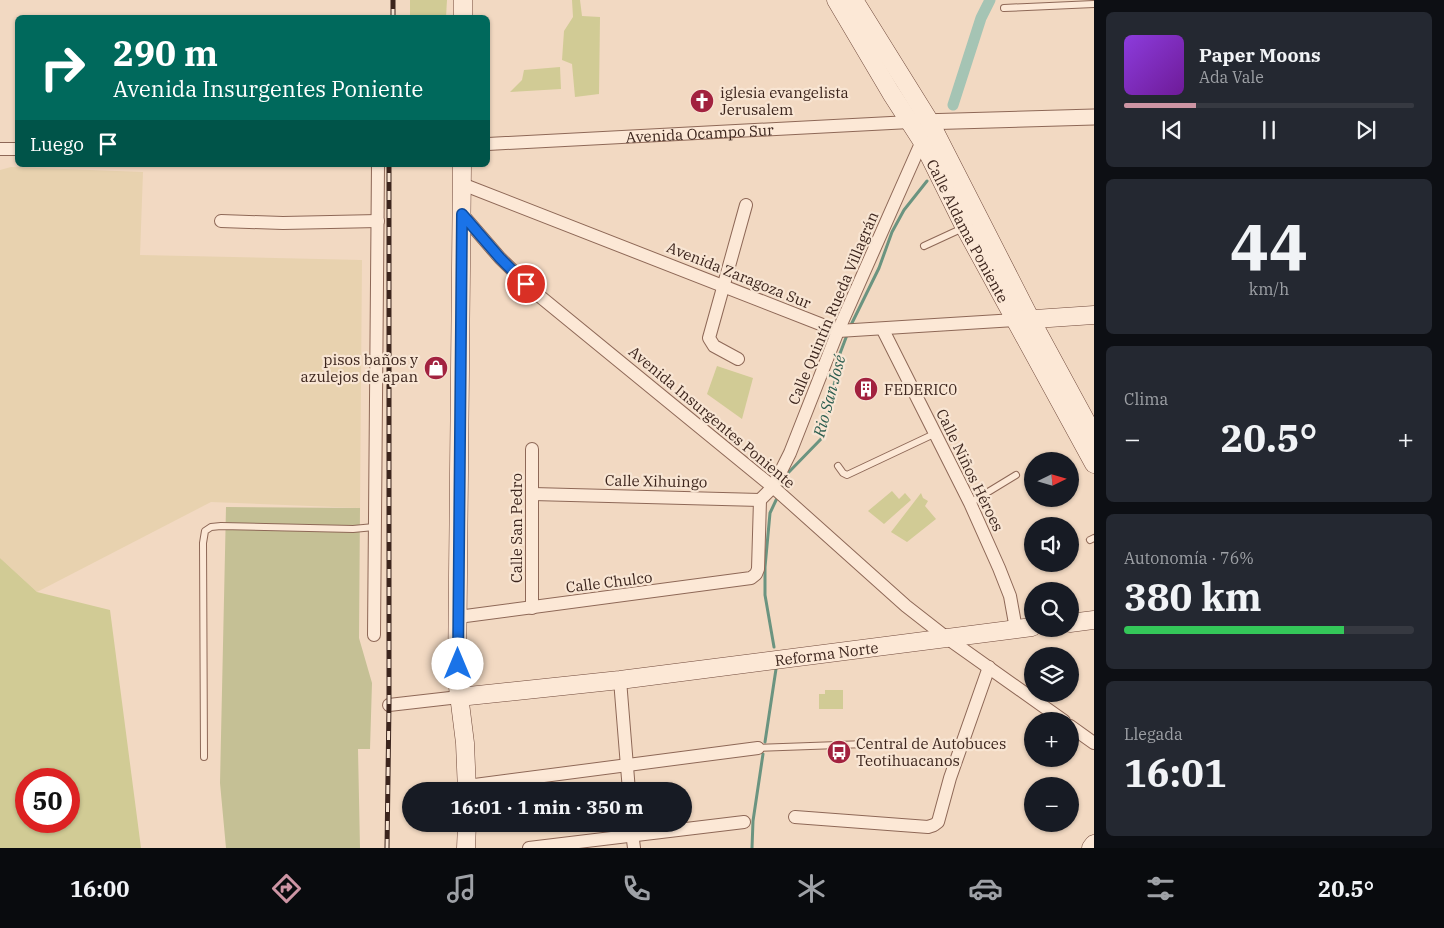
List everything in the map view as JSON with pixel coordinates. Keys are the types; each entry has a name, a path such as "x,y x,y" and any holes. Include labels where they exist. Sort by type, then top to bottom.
{"main road":[{"path":"463,0 463,15"},
{"name":"Calle Aldama Poniente","path":"836,0 922,141 965,228 1094,436"},
{"name":"Calle Aldama Poniente","path":"854,0 930,122 1094,464"},
{"path":"462,167 458,679 465,743 467,782"},
{"path":"1023,319 1094,315"},
{"path":"1079,622 1094,620"},
{"name":"Reforma Norte","path":"459,697 620,680 1024,628"},
{"path":"466,832 466,848"},
{"path":"1091,848 1094,844"}],"street":[{"name":"Avenida Ocampo Sur","path":"490,144 910,122 1094,116"},
{"name":"Calle Quintín Rueda Villagrán","path":"774,489 922,141"},
{"path":"1,149 15,149"},
{"path":"374,635 378,167"},
{"name":"Avenida Zaragoza Sur","path":"462,184 841,331 883,330 1023,319"},
{"path":"738,360 714,346 709,338 746,205"},
{"name":"Avenida Insurgentes Poniente","path":"462,214 500,258 537,294 786,499 906,606 947,638 1051,712"},
{"path":"221,221 378,221"},
{"name":"Calle Niños Héroes","path":"883,330 970,503 1024,628"},
{"name":"Calle San Pedro","path":"532,449 532,608"},
{"path":"760,500 774,489"},
{"name":"Calle Xihuingo","path":"533,494 760,500"},
{"name":"Calle Chulco","path":"458,617 742,581 752,578 758,569 760,500"},
{"path":"795,817 922,827 934,826 938,822 950,778 988,667"},
{"path":"620,680 627,782"},
{"path":"389,704 459,697"},
{"path":"1079,732 1094,743"},
{"path":"507,782 626,764 758,748"},
{"path":"529,848 744,822"}],"lane":[{"path":"1004,8 1094,4"},
{"path":"924,246 965,228"},
{"path":"838,466 845,475 850,474 934,434"},
{"path":"970,503 1016,476"},
{"path":"204,757 203,543 205,531 210,527 221,526 353,529 374,527"},
{"path":"758,748 866,744"}],"shaded area":[{"path":"410,0 447,0 446,15 410,15"},
{"path":"572,0 580,0 582,16 600,17 599,94 575,97 572,64 562,60 564,31 573,17"},
{"path":"560,67 561,89 510,92 522,80 524,70"},
{"path":"11,167 143,172 140,255 362,260 360,508 211,502 37,592 0,558 0,170"},
{"path":"717,366 753,378 742,419 707,394"},
{"path":"892,491 899,499 905,493 911,500 884,524 868,511"},
{"path":"921,493 923,498 928,501 925,506 936,519 907,542 891,532"},
{"path":"226,507 360,508 359,638 372,683 370,749 358,749 360,848 226,848 220,783"},
{"path":"0,558 37,592 110,610 141,848 0,848"},
{"path":"825,690 843,690 843,709 819,709 819,694 825,694"}],"waterway":[{"name":"Rio San José","path":"953,105 981,18 990,0"},
{"name":"Rio San José","path":"850,327 879,268 892,232 904,210 927,181"},
{"name":"Rio San José","path":"781,490 788,473 821,439 835,381 836,364 847,335"},
{"name":"Rio San José","path":"774,647 765,595 765,567 770,513 778,496"},
{"name":"Rio San José","path":"765,742 776,669"},
{"name":"Rio San José","path":"752,848 753,821 763,754"}],"railway":[{"path":"393,0 393,15"},
{"path":"387,848 389,705 389,167"}],"place":[{"name":"iglesia evangelista Jerusalem","path":"702,101"},
{"name":"pisos baños y azulejos de apan","path":"436,368"},
{"name":"FEDERIC0","path":"866,389"},
{"name":"Central de Autobuces Teotihuacanos","path":"839,752"}],"route":[{"path":"458,664 462,214 500,258 526,284"}]}
